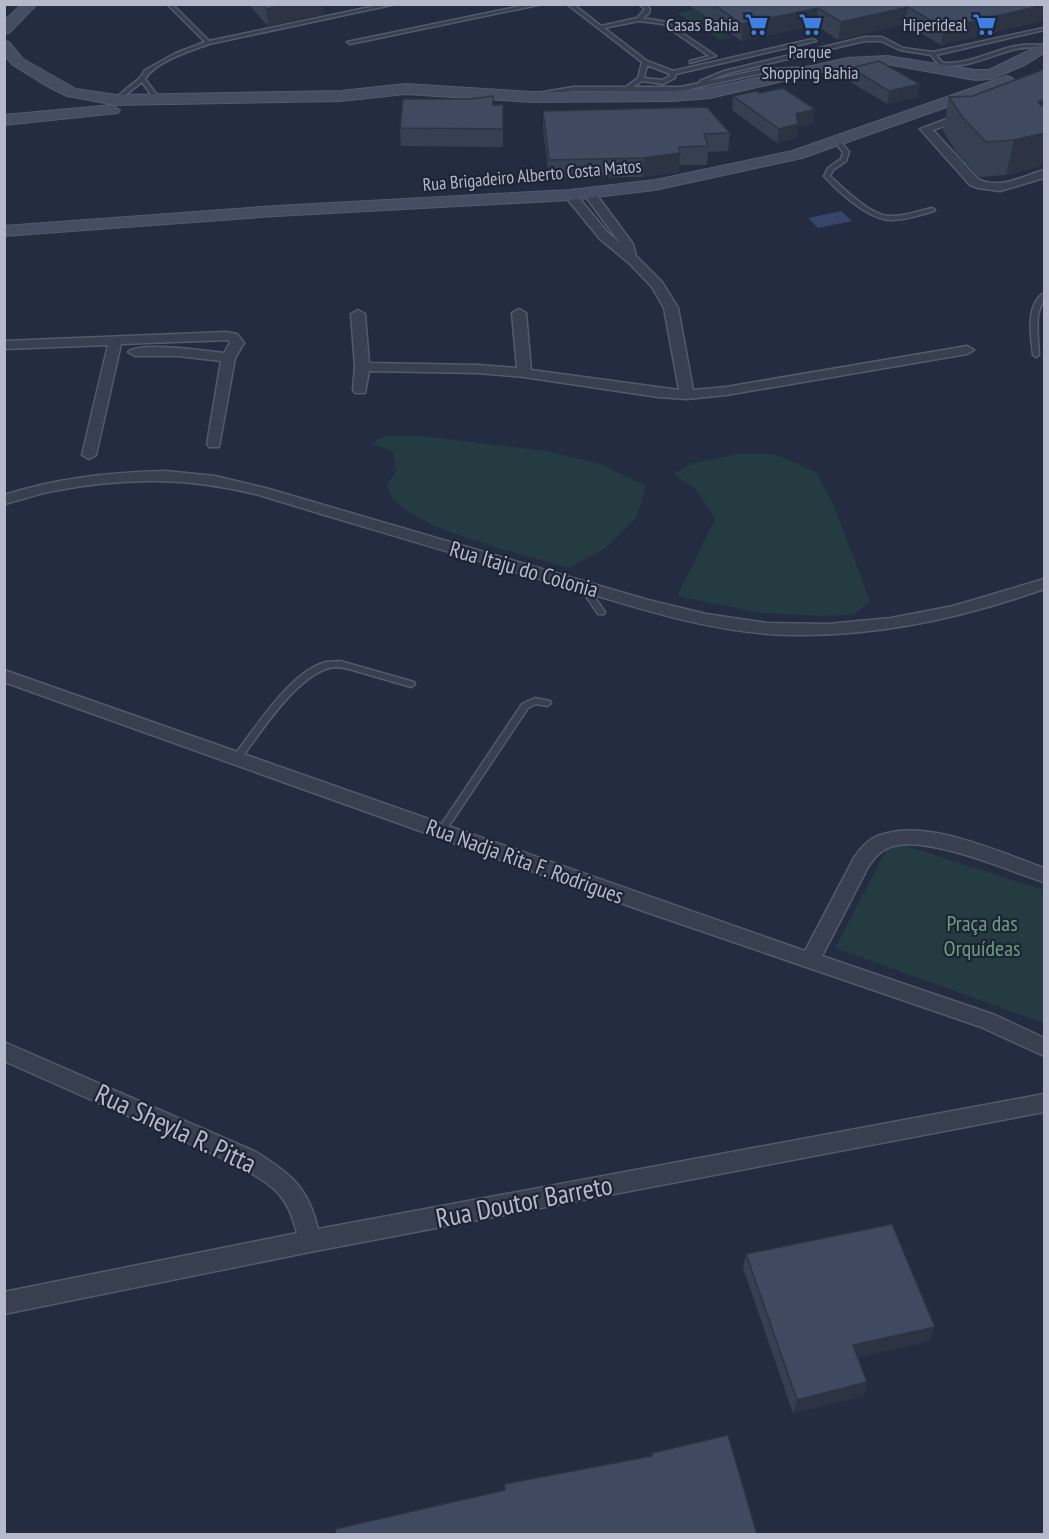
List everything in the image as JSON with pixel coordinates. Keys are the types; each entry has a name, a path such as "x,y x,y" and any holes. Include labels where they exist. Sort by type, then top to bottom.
{"street":[{"path":"4,30 30,4"},
{"path":"4,45 11,61 72,93 116,100 341,96 382,90 443,90 474,95 531,97 672,96 710,93 848,62 887,60 1002,96"},
{"path":"443,90 448,99 445,108 677,106 745,97 840,74 871,69 888,69 937,77 991,74 1033,56 1044,46"},
{"name":"Rua Brigadeiro Alberto Costa Matos","path":"4,231 276,211 570,195 655,184 796,155 837,141 937,77 983,90 1035,70"},
{"path":"6,120 45,103 55,92 50,82"},
{"path":"6,120 60,113 132,109 383,106 372,100 373,96 382,90"},
{"path":"978,111 926,129 980,186 997,188 1044,174"},
{"path":"590,193 627,244 633,260"},
{"path":"570,195 604,236 633,260 657,285 671,308 687,395"},
{"path":"519,313 524,373"},
{"path":"358,314 362,367 360,390"},
{"path":"4,356 232,337 237,343 228,358 214,444"},
{"path":"4,345 113,347 228,358"},
{"path":"89,455 113,347"},
{"path":"362,367 467,369 524,373 658,393 687,395 967,350"},
{"name":"Rua Itaju do Colonia","path":"4,500 44,488 109,480 163,477 213,480 264,492 635,602 725,622 793,630 851,628 931,616 1003,599 1044,584"},
{"name":"Rua Nadja Rita F. Rodrigues","path":"4,676 653,907 988,1021 1044,1047"},
{"path":"810,960 861,863 871,849 885,841 907,836 932,840 1044,875"},
{"name":"Rua Sheyla R. Pitta","path":"4,1051 248,1159 278,1177 294,1190 302,1208 310,1241"},
{"name":"Rua Doutor Barreto","path":"4,1303 310,1241 1044,1103"}],"lane":[{"path":"170,4 208,43"},
{"path":"116,100 142,79 147,71 168,59 208,43 394,4"},
{"path":"350,42 541,4"},
{"path":"569,4 645,62 693,87"},
{"path":"639,19 648,9 641,4"},
{"path":"599,28 639,19 664,23 713,56 692,62"},
{"path":"702,85 702,82 726,72 874,38 902,49 937,77 1044,29"},
{"path":"641,78 653,82 813,41"},
{"path":"627,89 641,78 645,62"},
{"path":"531,97 574,89 693,87 773,70 830,67"},
{"path":"142,79 157,99"},
{"path":"837,141 846,152 844,160 830,169 827,176 841,189 880,217 889,219 932,210"},
{"path":"1035,355 1035,320 1040,298 1044,295"},
{"path":"589,588 589,596 601,612"},
{"path":"237,758 295,685 313,670 338,663 411,684"},
{"path":"442,830 525,706 535,701 547,703"}],"green space":[{"path":"694,9 732,38 720,40 677,13"},
{"path":"385,436 422,436 546,451 600,464 646,486 636,518 607,547 569,568 477,541 429,523 409,512 394,499 387,484 396,472 393,452 371,443"},
{"path":"738,454 774,454 816,472 834,506 870,601 853,615 761,613 677,596 715,519 695,488 673,474 693,463"},
{"name":"Praça das Orquídeas","path":"891,841 1044,890 1044,1023 835,948"}],"water":[{"path":"841,211 852,221 818,228 808,218"}],"building":[{"path":"262,4 288,4 266,9"},
{"path":"713,4 1044,5 944,28 908,7 841,22 818,8 742,24"},
{"path":"879,61 920,84 889,91 851,68"},
{"path":"1044,69 1044,99 1038,102 1044,108 1044,133 1014,140 986,142 963,118 949,97 973,96"},
{"path":"783,88 815,109 796,114 798,124 779,129 733,96 756,91 760,93"},
{"path":"493,96 493,105 503,105 503,129 400,128 403,99 469,99"},
{"path":"707,107 730,133 704,134 708,146 679,147 680,153 644,158 549,160 543,111"},
{"path":"892,1224 935,1327 853,1345 867,1382 797,1400 746,1254"},
{"path":"728,1435 757,1534 336,1534 335,1529 505,1490 504,1484 652,1456 652,1453"}],"place":[{"name":"Casas Bahia","path":"757,24"},
{"name":"Hiperideal","path":"985,24"},
{"name":"Parque Shopping Bahia","path":"810,25"}]}
